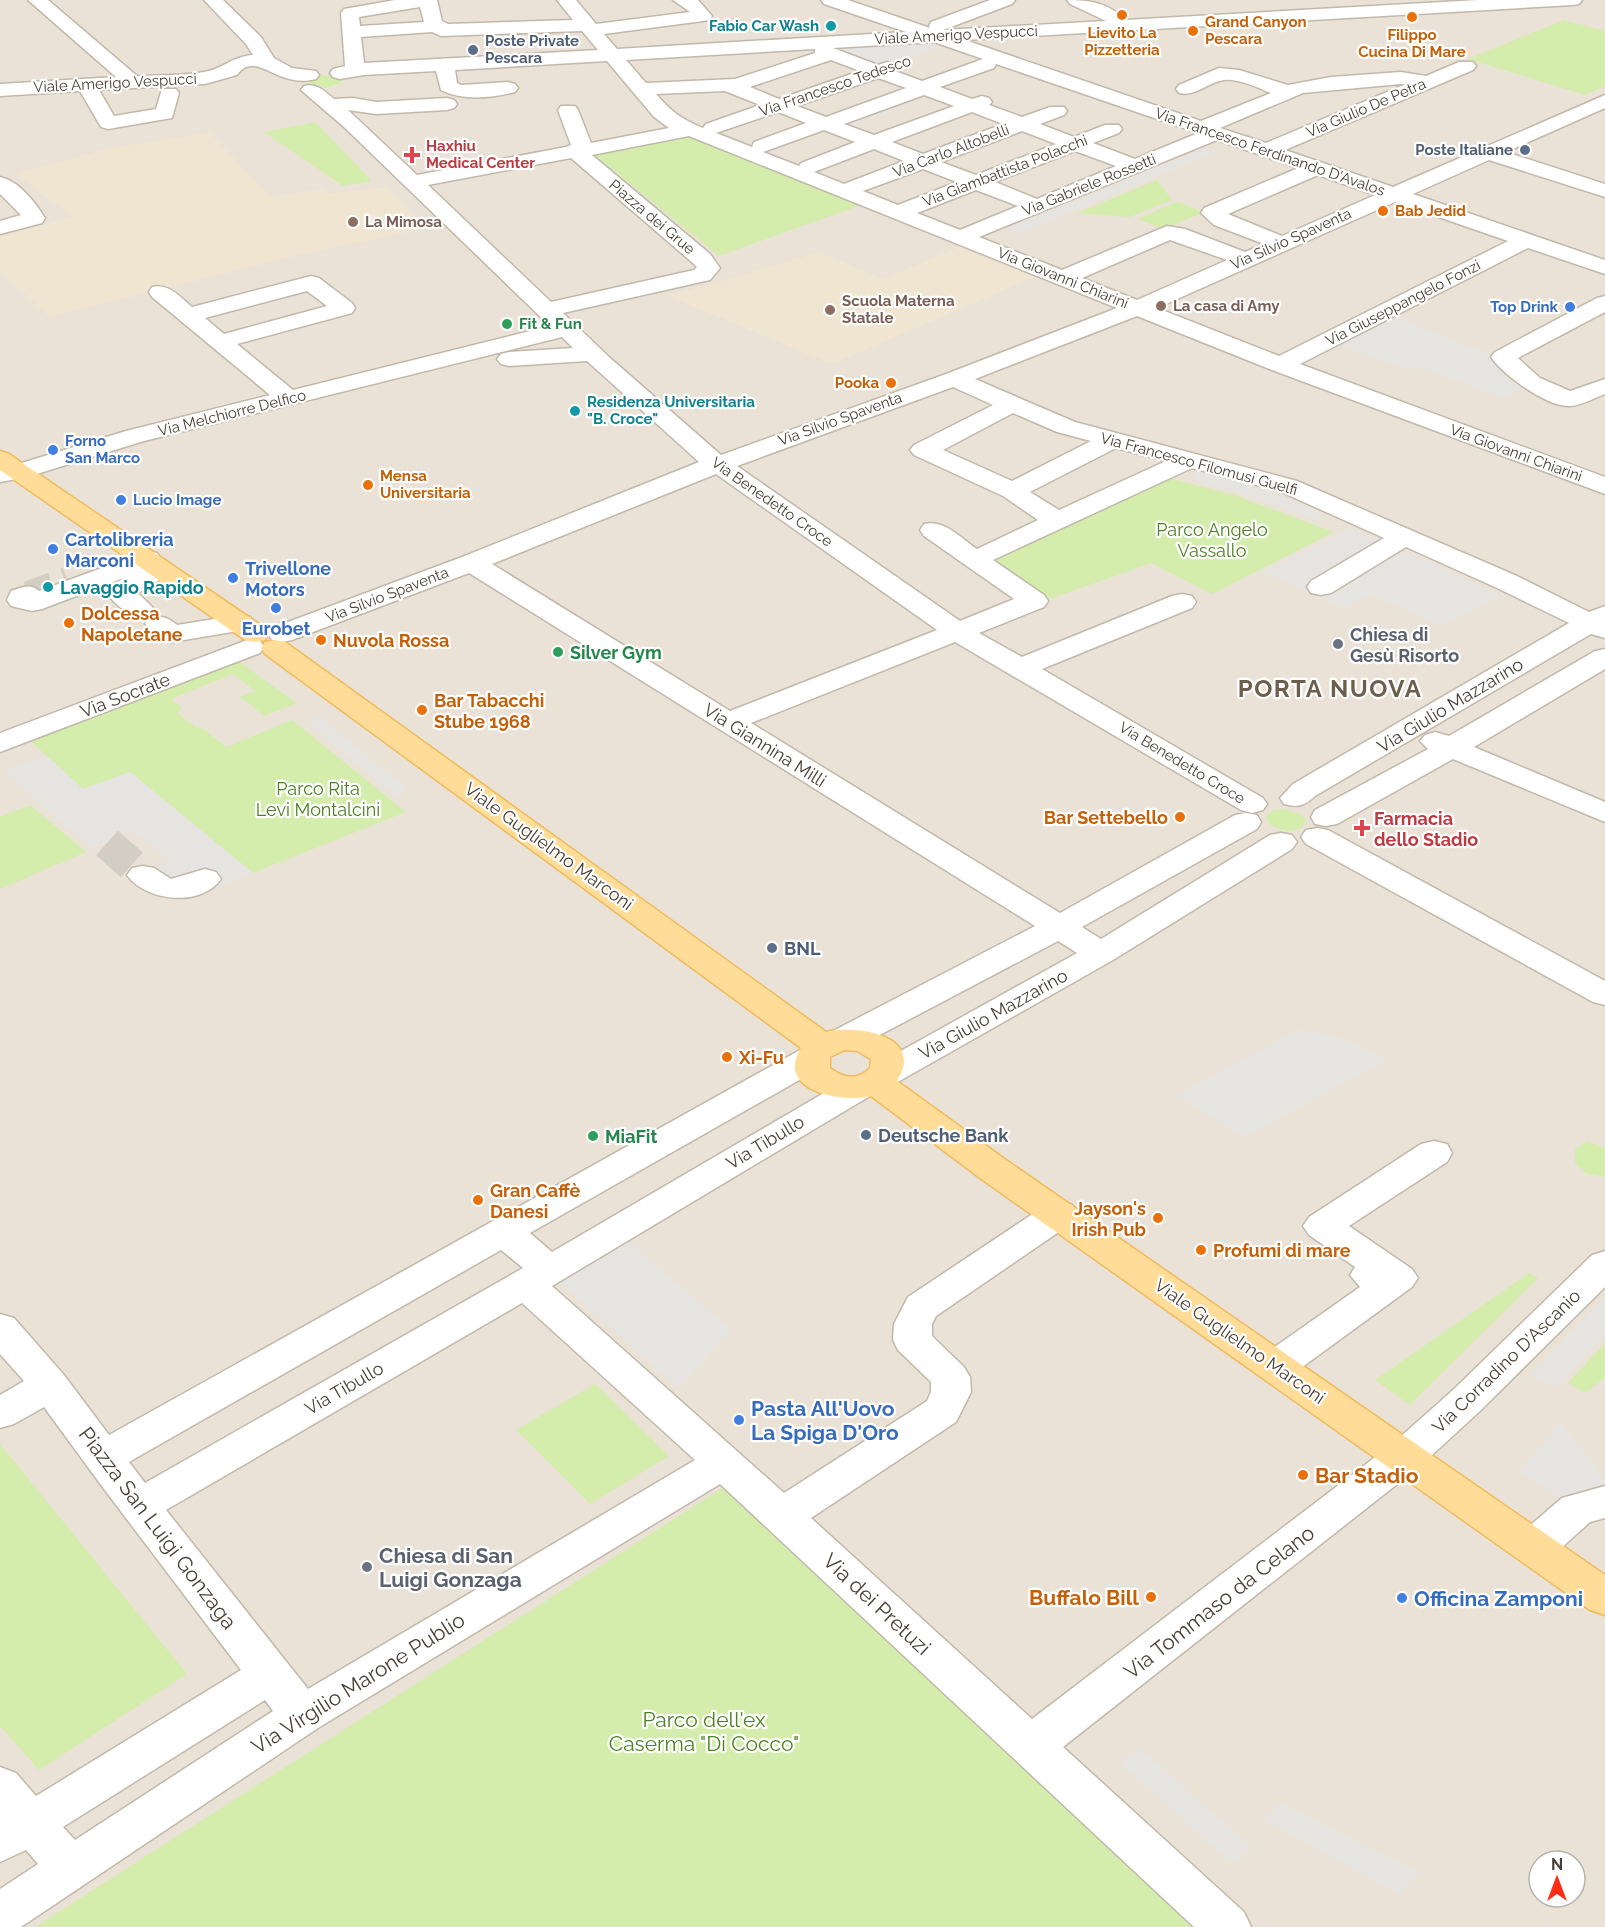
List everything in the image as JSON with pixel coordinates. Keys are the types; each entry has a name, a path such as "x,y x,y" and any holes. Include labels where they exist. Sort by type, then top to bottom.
{"main road":[{"name":"Viale Guglielmo Marconi","path":"6,468 150,560 260,637 826,1048"},
{"path":"865,1041 881,1049 888,1062 872,1082 836,1087 826,1083 813,1072 826,1048 865,1041"},
{"name":"Viale Guglielmo Marconi","path":"872,1082 1605,1598"}],"street":[{"path":"38,0 106,57 138,74"},
{"path":"213,0 262,53"},
{"path":"360,8 405,0"},
{"path":"344,94 351,32 350,13 428,0 438,28"},
{"name":"Via Giovanni Chiarini","path":"566,0 667,118 691,130 1280,365 1605,486"},
{"path":"351,32 438,28 590,27 703,16 691,3 682,0"},
{"name":"Via Francesco Ferdinando D'Avalos","path":"834,0 1605,267"},
{"path":"929,34 1006,0"},
{"path":"1076,0 1110,15 1120,26"},
{"name":"Viale Amerigo Vespucci","path":"344,94 445,65 614,55 822,47 864,40 929,34 1120,26 1491,2 1573,0"},
{"path":"864,40 861,30 888,20"},
{"name":"Via Francesco Tedesco","path":"924,55 957,43"},
{"path":"822,47 878,71 1136,166"},
{"path":"642,89 729,86 824,56 822,47"},
{"name":"Viale Amerigo Vespucci","path":"0,90 86,85 138,74 164,87 205,78 235,67 262,53 288,73 306,83"},
{"name":"Via Francesco Tedesco","path":"713,129 903,62"},
{"path":"761,146 987,64"},
{"path":"445,65 450,87 466,91 508,88"},
{"name":"Via Giulio De Petra","path":"1267,150 1466,66"},
{"name":"Viale Amerigo Vespucci","path":"235,67 246,76 280,76 306,83"},
{"path":"1186,89 1219,75 1232,74 1289,92"},
{"name":"Via Gabriele Rossetti","path":"961,237 1136,166 1289,92 1331,83 1401,78 1429,82"},
{"path":"306,83 344,94 376,108 447,104"},
{"name":"Via Benedetto Croce","path":"306,83 344,94 411,182 593,354 717,464 958,632 1020,668 1250,813"},
{"path":"86,85 108,123 165,114 164,87"},
{"path":"729,86 1037,206"},
{"path":"808,168 972,106 998,92"},
{"name":"Via Silvio Spaventa","path":"260,637 471,562 717,464 954,379 1137,308 1605,101"},
{"path":"568,110 578,150"},
{"name":"Via Carlo Altobelli","path":"844,191 1057,111"},
{"path":"1580,112 1605,116"},
{"path":"1580,112 1605,124"},
{"name":"Via Giambattista Polacchi","path":"897,213 1112,129"},
{"path":"411,182 691,130"},
{"name":"Piazza dei Grue","path":"546,310 702,275 709,268 702,259 578,150"},
{"path":"1488,153 1605,190"},
{"path":"1282,243 1222,220 1212,213 1316,168"},
{"path":"0,183 31,212"},
{"path":"0,213 31,212"},
{"path":"0,228 31,212"},
{"path":"1185,237 1222,220"},
{"path":"1063,278 1163,234 1172,233 1244,259"},
{"name":"Via Giuseppangelo Fonzi","path":"1280,365 1527,240"},
{"path":"185,313 298,280 280,265"},
{"path":"185,313 311,283 344,308 220,342"},
{"path":"160,292 289,399"},
{"path":"1605,303 1503,357 1532,383 1569,399 1605,386"},
{"path":"1572,320 1605,332"},
{"name":"Via Melchiorre Delfico","path":"6,468 567,329"},
{"name":"Via Melchiorre Delfico","path":"447,358 477,361 593,354"},
{"name":"Via Francesco Filomusi Guelfi","path":"954,379 1066,427 1288,486 1600,622"},
{"path":"1013,404 923,450 1012,491 1058,521"},
{"path":"1012,491 1112,440"},
{"path":"988,553 1189,460"},
{"path":"728,722 1034,601 933,530"},
{"path":"1321,587 1404,537"},
{"path":"67,580 150,560"},
{"path":"28,594 21,597 21,600 32,603 150,560"},
{"path":"150,560 120,592 171,634 260,637"},
{"name":"Via Giannina Milli","path":"471,562 1059,927"},
{"path":"1020,668 1182,602"},
{"name":"Via Giulio Mazzarino","path":"1295,798 1304,790 1600,622"},
{"name":"Via Socrate","path":"0,743 260,637"},
{"name":"Via Giulio Mazzarino","path":"1321,827 1605,657"},
{"path":"1411,729 1605,813"},
{"path":"102,1457 826,1048 1059,927 1250,813 1271,797 1295,798 1315,805 1321,827 1600,987"},
{"path":"1250,813 1259,835 1281,842 1303,842 1321,827"},
{"name":"Via Giulio Mazzarino","path":"872,1082 1101,953 1281,842"},
{"path":"143,874 157,886 170,889 187,887 205,879"},
{"path":"1059,927 1101,953"},
{"name":"Via Tibullo","path":"140,1505 872,1082"},
{"path":"1276,1366 1399,1278 1322,1226 1434,1153"},
{"path":"781,1516 942,1411 951,1392 950,1377 912,1340 913,1324 922,1307 1059,1214"},
{"path":"1302,1230 1387,1287"},
{"path":"503,1231 537,1277"},
{"name":"Via Corradino D'Ascanio","path":"1405,1456 1466,1401 1605,1264"},
{"name":"Via dei Pretuzi","path":"537,1277 781,1516 1227,1927"},
{"name":"Piazza San Luigi Gonzaga","path":"0,1328 50,1385 102,1457 302,1715"},
{"path":"0,1413 50,1385"},
{"name":"Via Tommaso da Celano","path":"1031,1746 1405,1456"},
{"name":"Via Virgilio Marone Publio","path":"0,1915 302,1715 724,1462"},
{"path":"1534,1547 1576,1509 1605,1502"},
{"path":"16,1833 269,1675"},
{"path":"0,1787 16,1833 71,1869"}],"shaded area":[{"path":"0,0 1605,0 1605,1927 0,1927"},
{"path":"929,44 939,47 881,68 839,54 837,49"},
{"path":"910,98 919,101 847,128 837,124"},
{"path":"209,132 270,197 323,189 328,194 385,187 427,228 295,256 50,317 0,271 0,237 73,217 16,174 106,149"},
{"path":"1206,148 1218,151 1020,233 1009,228"},
{"name":"Scuola Materna Statale","path":"959,247 1034,277 832,364 666,295 713,284 819,252 883,279"},
{"path":"1394,317 1493,356 1524,384 1505,399 1424,368 1405,369 1340,344"},
{"path":"1194,472 1235,480 1320,510 1319,521 1197,481"},
{"path":"1351,528 1501,596 1441,626 1370,594 1344,608 1264,572"},
{"path":"318,715 407,788 398,798 309,725"},
{"path":"46,755 83,789 130,772 253,873 215,888 198,873 174,880 167,879 155,869 171,861 133,831 92,849 4,772"},
{"path":"1300,1029 1342,1038 1386,1060 1245,1137 1177,1095"},
{"path":"629,1242 732,1330 678,1388 560,1282"},
{"path":"1605,1297 1605,1334 1557,1387 1530,1376"},
{"path":"1561,1423 1605,1480 1605,1492 1567,1503 1519,1471"},
{"path":"1140,1748 1252,1848 1232,1864 1120,1762"},
{"path":"1280,1803 1419,1873 1400,1894 1263,1819"}],"green space":[{"path":"1564,20 1605,31 1605,86 1585,95 1468,59"},
{"path":"323,75 342,78 343,82 325,88 308,84 309,80"},
{"path":"315,122 372,181 343,186 264,132"},
{"path":"689,136 864,204 719,256 592,153"},
{"path":"1157,180 1172,200 1130,217 1077,213"},
{"path":"1177,202 1204,212 1164,229 1137,219"},
{"name":"Parco Angelo Vassallo","path":"1169,478 1234,495 1334,532 1212,594 1151,563 1050,599 991,561"},
{"name":"Parco Rita Levi Montalcini","path":"238,661 297,703 264,716 240,697 255,691 233,674 171,699 182,708 177,713 197,728 201,727 226,747 292,720 406,812 253,873 130,772 83,789 30,741"},
{"path":"30,805 86,852 0,889 0,817"},
{"path":"1285,809 1302,815 1306,822 1298,829 1288,831 1268,823 1266,816 1273,810"},
{"path":"1587,1141 1605,1148 1605,1177 1587,1174 1575,1163 1575,1149"},
{"path":"1529,1273 1538,1278 1410,1405 1375,1380"},
{"path":"1605,1343 1605,1378 1585,1393 1568,1383"},
{"path":"595,1384 669,1456 590,1504 516,1430"},
{"path":"0,1444 187,1674 39,1770 0,1726"},
{"name":"Parco dell'ex Caserma \"Di Cocco\"","path":"727,1485 1200,1927 35,1927"}],"tunnel":[{"path":"28,594 67,580"},
{"path":"107,843 143,875"}],"place":[{"name":"Lievito La Pizzetteria","path":"1122,15"},
{"name":"Filippo Cucina Di Mare","path":"1412,17"},
{"name":"Fabio Car Wash","path":"831,26"},
{"name":"Grand Canyon Pescara","path":"1193,31"},
{"name":"Poste Private Pescara","path":"473,50"},
{"name":"Poste Italiane","path":"1525,150"},
{"name":"Haxhiu Medical Center","path":"412,155"},
{"name":"Bab Jedid","path":"1383,211"},
{"name":"La Mimosa","path":"353,222"},
{"name":"La casa di Amy","path":"1161,306"},
{"name":"Top Drink","path":"1570,307"},
{"name":"Scuola Materna Statale","path":"830,310"},
{"name":"Fit & Fun","path":"507,324"},
{"name":"Pooka","path":"891,383"},
{"name":"Residenza Universitaria \"B. Croce\"","path":"575,411"},
{"name":"Forno San Marco","path":"53,450"},
{"name":"Mensa Universitaria","path":"368,485"},
{"name":"Lucio Image","path":"121,500"},
{"name":"Cartolibreria Marconi","path":"53,549"},
{"name":"Trivellone Motors","path":"233,578"},
{"name":"Lavaggio Rapido","path":"48,587"},
{"name":"Eurobet","path":"276,608"},
{"name":"Dolcessa Napoletane","path":"69,623"},
{"name":"Nuvola Rossa","path":"321,640"},
{"name":"Chiesa di Gesù Risorto","path":"1338,644"},
{"name":"Silver Gym","path":"558,652"},
{"name":"Bar Tabacchi Stube 1968","path":"422,710"},
{"name":"Bar Settebello","path":"1180,817"},
{"name":"Farmacia dello Stadio","path":"1362,828"},
{"name":"BNL","path":"772,948"},
{"name":"Xi-Fu","path":"727,1057"},
{"name":"Deutsche Bank","path":"866,1135"},
{"name":"MiaFit","path":"593,1136"},
{"name":"Gran Caffè Danesi","path":"478,1200"},
{"name":"Jayson's Irish Pub","path":"1158,1218"},
{"name":"Profumi di mare","path":"1201,1250"},
{"name":"Pasta All'Uovo La Spiga D'Oro","path":"739,1420"},
{"name":"Bar Stadio","path":"1303,1475"},
{"name":"Chiesa di San Luigi Gonzaga","path":"367,1567"},
{"name":"Buffalo Bill","path":"1151,1597"},
{"name":"Officina Zamponi","path":"1402,1598"}],"district":[{"name":"PORTA NUOVA","path":"1330,688"}]}
